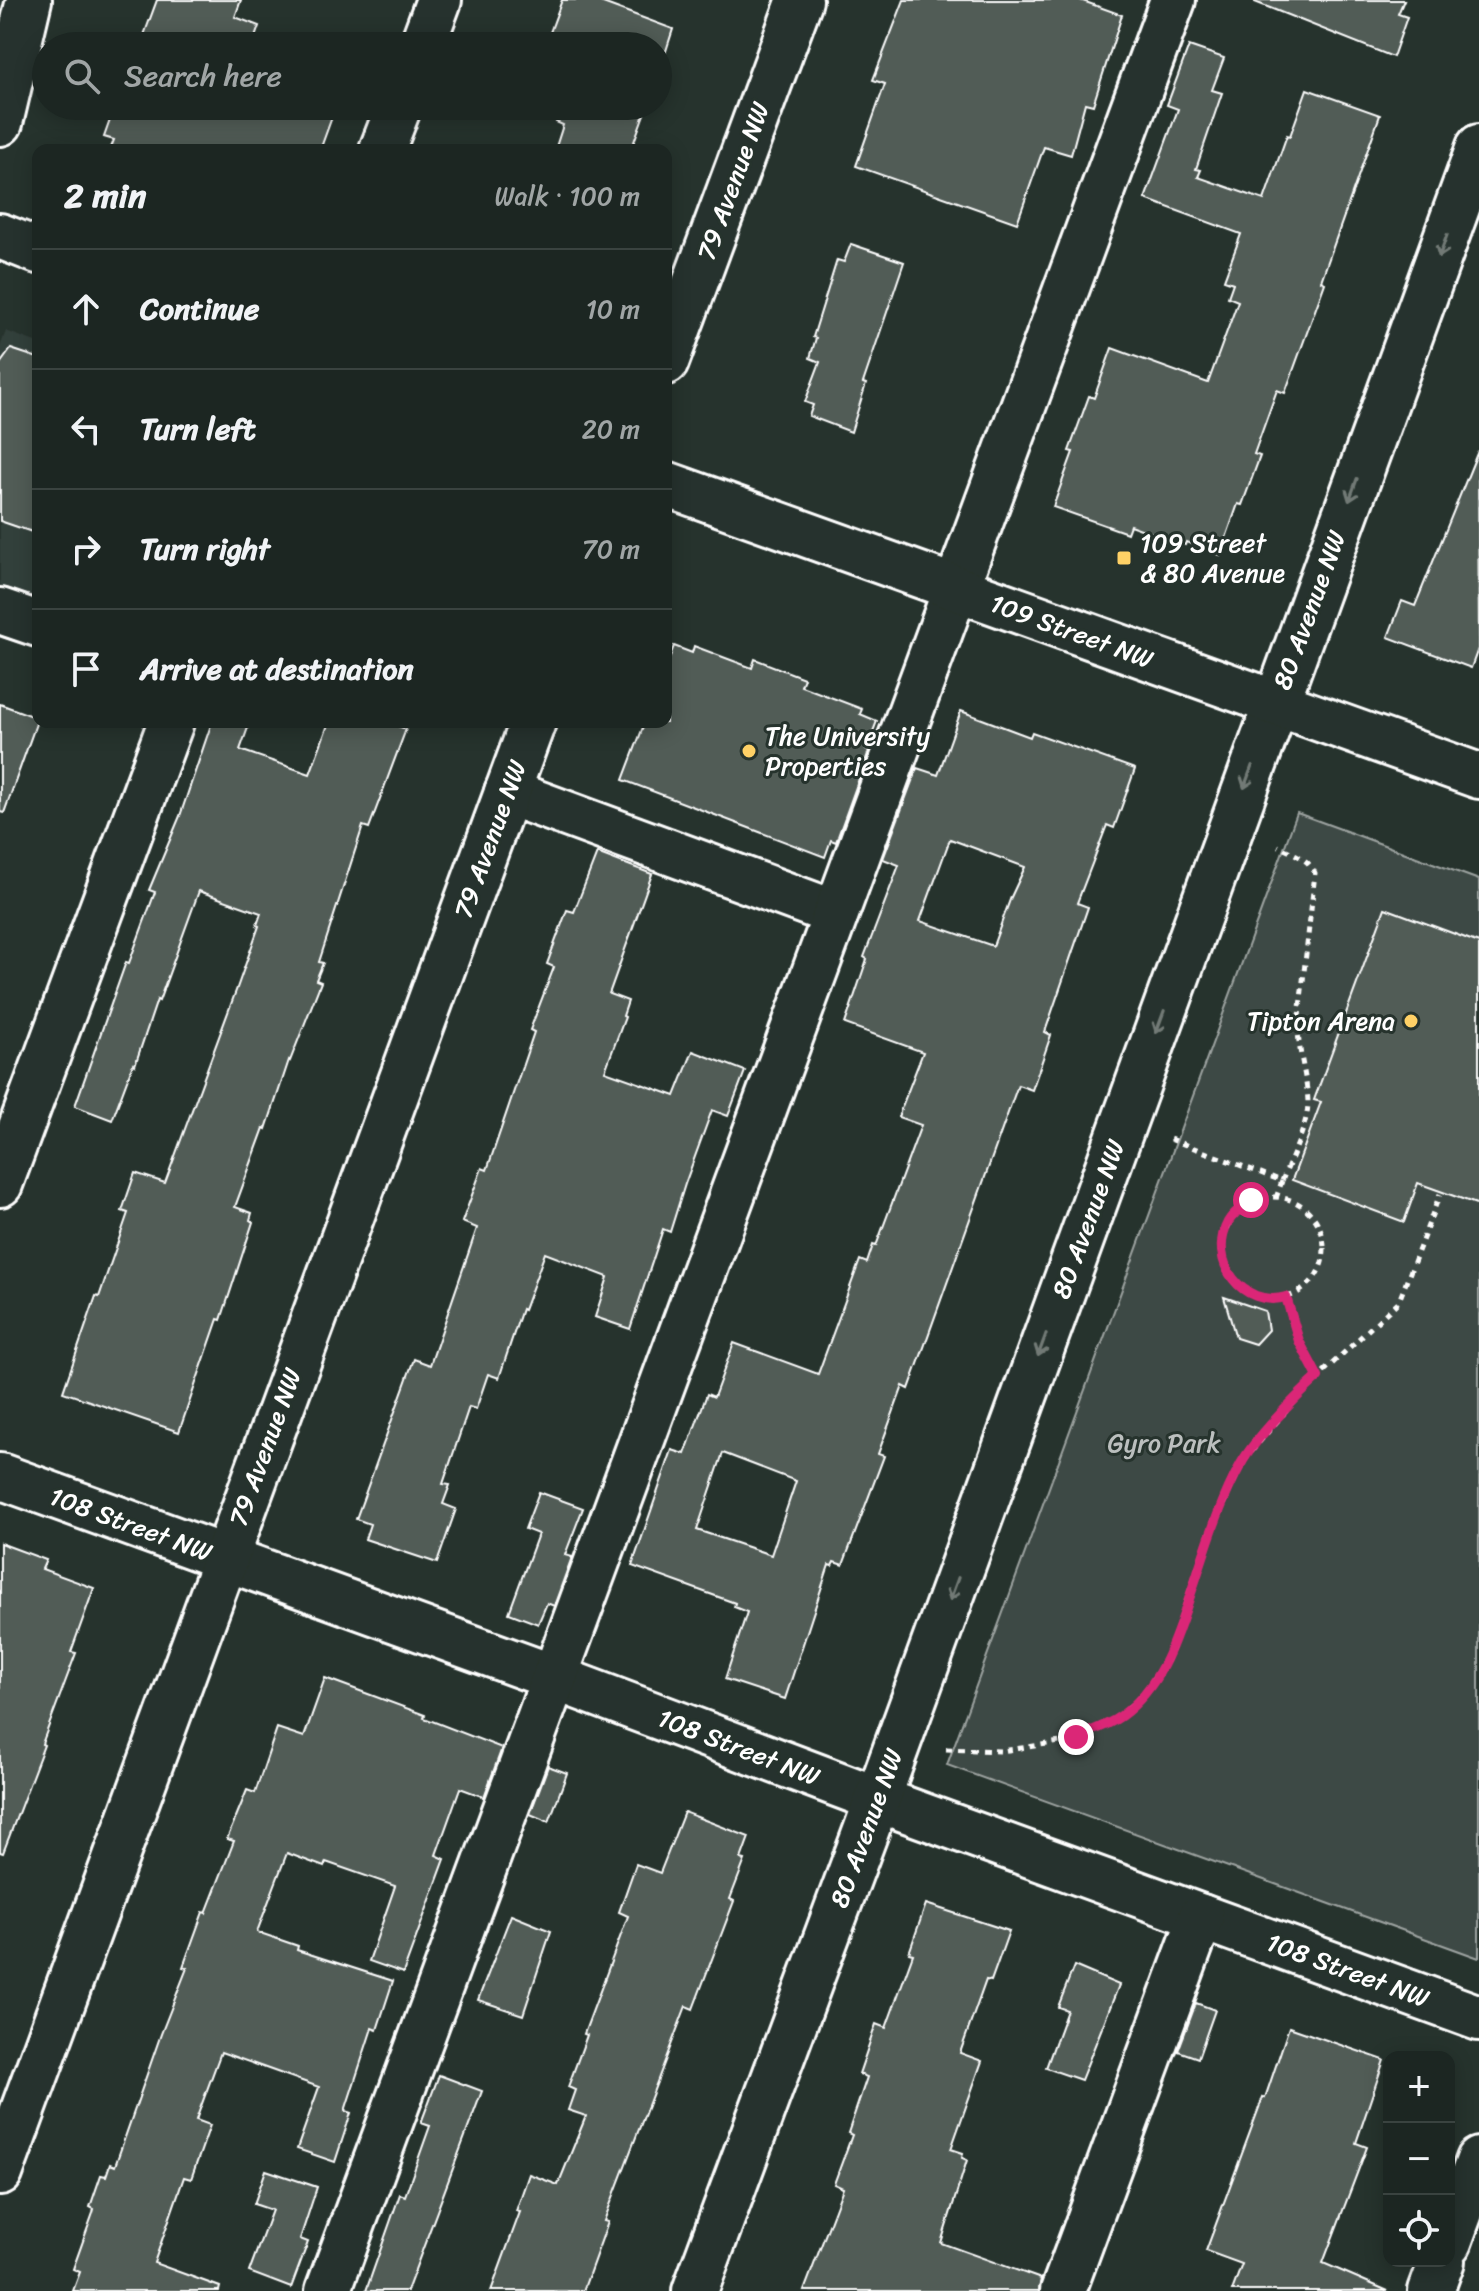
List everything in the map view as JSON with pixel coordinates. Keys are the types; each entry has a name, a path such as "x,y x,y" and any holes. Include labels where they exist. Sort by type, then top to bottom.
{"street":[{"path":"0,123 29,0"},
{"path":"427,32 439,0"},
{"name":"79 Avenue NW","path":"672,346 800,0"},
{"path":"328,2291 1173,0"},
{"path":"384,144 394,120"},
{"name":"80 Avenue NW","path":"695,2291 1479,147"},
{"path":"0,236 32,249"},
{"name":"109 Street NW","path":"672,486 1479,776"},
{"path":"0,611 32,622"},
{"path":"0,1184 169,728"},
{"name":"79 Avenue NW","path":"0,2173 531,728"},
{"path":"507,792 835,913"},
{"name":"108 Street NW","path":"0,1476 1479,2018"},
{"path":"1063,2291 1201,1917"},
{"path":"1455,2226 1479,2160"},
{"path":"1431,2291 1440,2267"}],"path":[{"path":"1276,1198 1307,1117 1308,1101 1298,1026 1315,881 1310,865 1278,846"},
{"path":"1170,1139 1282,1181"},
{"path":"946,1749 1002,1751 1043,1746 1093,1731 1130,1709 1155,1680 1167,1660 1216,1518 1243,1461 1274,1422 1399,1301 1440,1194"},
{"path":"1266,1196 1276,1198 1310,1211 1320,1224 1324,1257 1309,1285 1286,1297 1263,1298 1247,1292 1226,1269 1221,1253 1222,1238 1237,1210 1251,1200 1266,1196"},
{"path":"1286,1297 1299,1341 1318,1377"}],"shaded area":[{"path":"6,331 32,341 32,636 0,624 0,347"}],"green space":[{"name":"Gyro Park","path":"1297,813 1479,880 1479,1958 947,1765"}],"building":[{"path":"157,0 241,0 235,17 259,26 257,32 145,32"},
{"path":"562,0 595,0 673,29 672,32 550,32"},
{"path":"904,0 1080,0 1122,15 1093,105 1085,103 1071,155 1044,147 1017,223 856,166 885,84 873,80"},
{"path":"1255,0 1404,0 1398,14 1407,17 1393,57"},
{"path":"1189,46 1224,58 1212,90 1222,93 1196,169 1201,170 1198,177 1264,200 1307,89 1380,115 1285,393 1277,390 1254,454 1260,456 1242,505 1238,504 1220,555 1130,525 1127,533 1053,507 1089,396 1094,398 1112,348 1208,383 1238,301 1228,297 1233,283 1224,280 1241,234 1145,199 1178,109 1167,105"},
{"path":"110,120 331,120 322,144 112,144 114,140 104,137"},
{"path":"642,120 633,144 557,144 563,125 556,122"},
{"path":"851,244 904,262 863,383 866,384 851,432 809,416 813,405 805,402 820,362 810,358 816,338 813,337 837,260 844,262"},
{"path":"11,349 32,356 32,532 0,521 0,364"},
{"path":"1478,451 1479,646 1471,668 1388,637 1402,601 1415,606"},
{"name":"The University Properties","path":"674,646 692,653 694,646 752,668 755,659 804,678 801,686 862,709 860,714 877,721 836,842 831,840 825,857 623,780 643,728 672,728"},
{"path":"0,704 32,716 34,728 4,813 0,812"},
{"path":"961,711 1030,737 1032,732 1135,769 1114,828 1107,825 1077,903 1088,907 1045,1032 1051,1035 1032,1090 1018,1085 909,1389 903,1386 878,1454 884,1456 843,1565 834,1562 832,1566 829,1565 785,1699 725,1679 747,1612 734,1607 735,1603 632,1566 672,1450 685,1454 707,1394 714,1397 734,1343 818,1374 860,1260 867,1263 873,1245 876,1246 921,1125 898,1117 923,1052 845,1024 867,959 864,957 899,865 883,859 917,768 938,775","holes":["950,839 1025,867 993,946 920,921","723,1453 796,1481 771,1555 697,1530"]},
{"path":"210,728 248,728 240,750 310,774 327,728 406,729 369,828 363,826 319,962 323,963 316,980 321,982 235,1207 252,1213 250,1220 253,1222 179,1432 63,1392 128,1213 122,1211 135,1173 165,1183 259,926 261,913 199,891 112,1120 75,1106 126,962 129,963 155,892 149,890 180,816"},
{"path":"597,853 652,874 609,994 628,1001 605,1071 675,1096 693,1051 745,1071 728,1116 712,1110 670,1232 663,1229 630,1329 595,1317 608,1277 545,1253 499,1378 488,1374 476,1409 469,1407 443,1484 450,1485 443,1504 456,1509 437,1563 365,1539 370,1524 356,1519 414,1359 430,1365 477,1228 462,1222 482,1168 487,1170 534,1032 530,1030 554,967 547,964 567,910 574,912"},
{"name":"Tipton Arena","path":"1385,908 1479,943 1479,1205 1418,1183 1404,1222 1292,1180 1321,1102 1314,1100"},
{"path":"1224,1297 1265,1311 1268,1330 1255,1344 1236,1338"},
{"path":"539,1492 583,1508 565,1555 572,1557 554,1606 547,1603 538,1624 509,1613 538,1534 525,1529"},
{"path":"0,1543 46,1560 42,1569 94,1588 71,1652 76,1653 3,1853 0,1852"},
{"path":"325,1678 502,1748 484,1797 460,1788 436,1855 445,1859 403,1973 369,1961 395,1886 326,1862 324,1867 287,1853 257,1932 298,1946 297,1950 393,1981 377,2030 372,2028 345,2111 351,2113 335,2162 297,2149 319,2087 221,2052 196,2120 210,2125 191,2179 184,2177 154,2263 220,2287 219,2291 73,2291 80,2272 73,2269 93,2213 94,2209 90,2207 101,2175 106,2176 110,2164 115,2166 187,1968 183,1967 203,1912 206,1913 234,1841 227,1839 247,1790 255,1793 277,1728 304,1737"},
{"path":"548,1766 567,1773 549,1822 530,1814"},
{"path":"684,1812 749,1837 741,1859 745,1860 730,1899 734,1901 693,2009 686,2006 604,2221 608,2222 583,2291 491,2291 520,2212 516,2211 529,2174 558,2185 586,2116 568,2110 575,2090 568,2087 587,2035 584,2034 628,1916 619,1912 636,1864 660,1873"},
{"path":"926,1904 1009,1931 991,1981 986,1980 960,2053 982,2061 951,2149 963,2153 962,2158 967,2160 941,2243 1041,2279 1039,2291 804,2291 843,2188 834,2184 852,2135 848,2133 867,2077 859,2074 876,2024 886,2028 913,1954 909,1953"},
{"path":"511,1915 551,1931 523,2015 478,2000"},
{"path":"1074,1966 1119,1985 1081,2080 1046,2068 1067,2010 1058,2007"},
{"path":"1196,2003 1215,2010 1198,2058 1178,2051"},
{"path":"1289,2027 1383,2060 1356,2143 1367,2147 1323,2263 1388,2291 1232,2291 1242,2264 1206,2251"},
{"path":"439,2075 482,2091 407,2291 366,2291 400,2194 405,2196 430,2126 421,2123"},
{"path":"266,2170 317,2187 300,2239 308,2242 291,2288 249,2272 272,2210 254,2204"}],"place":[{"name":"109 Street & 80 Avenue","path":"1124,558"},
{"name":"The University Properties","path":"749,751"},
{"name":"Tipton Arena","path":"1411,1021"}],"route":[{"path":"1076,1737 1119,1718 1155,1680 1176,1638 1216,1518 1243,1461 1274,1422 1318,1377 1299,1341 1286,1297 1263,1298 1247,1292 1226,1269 1221,1253 1222,1238 1237,1210 1251,1200"}]}
